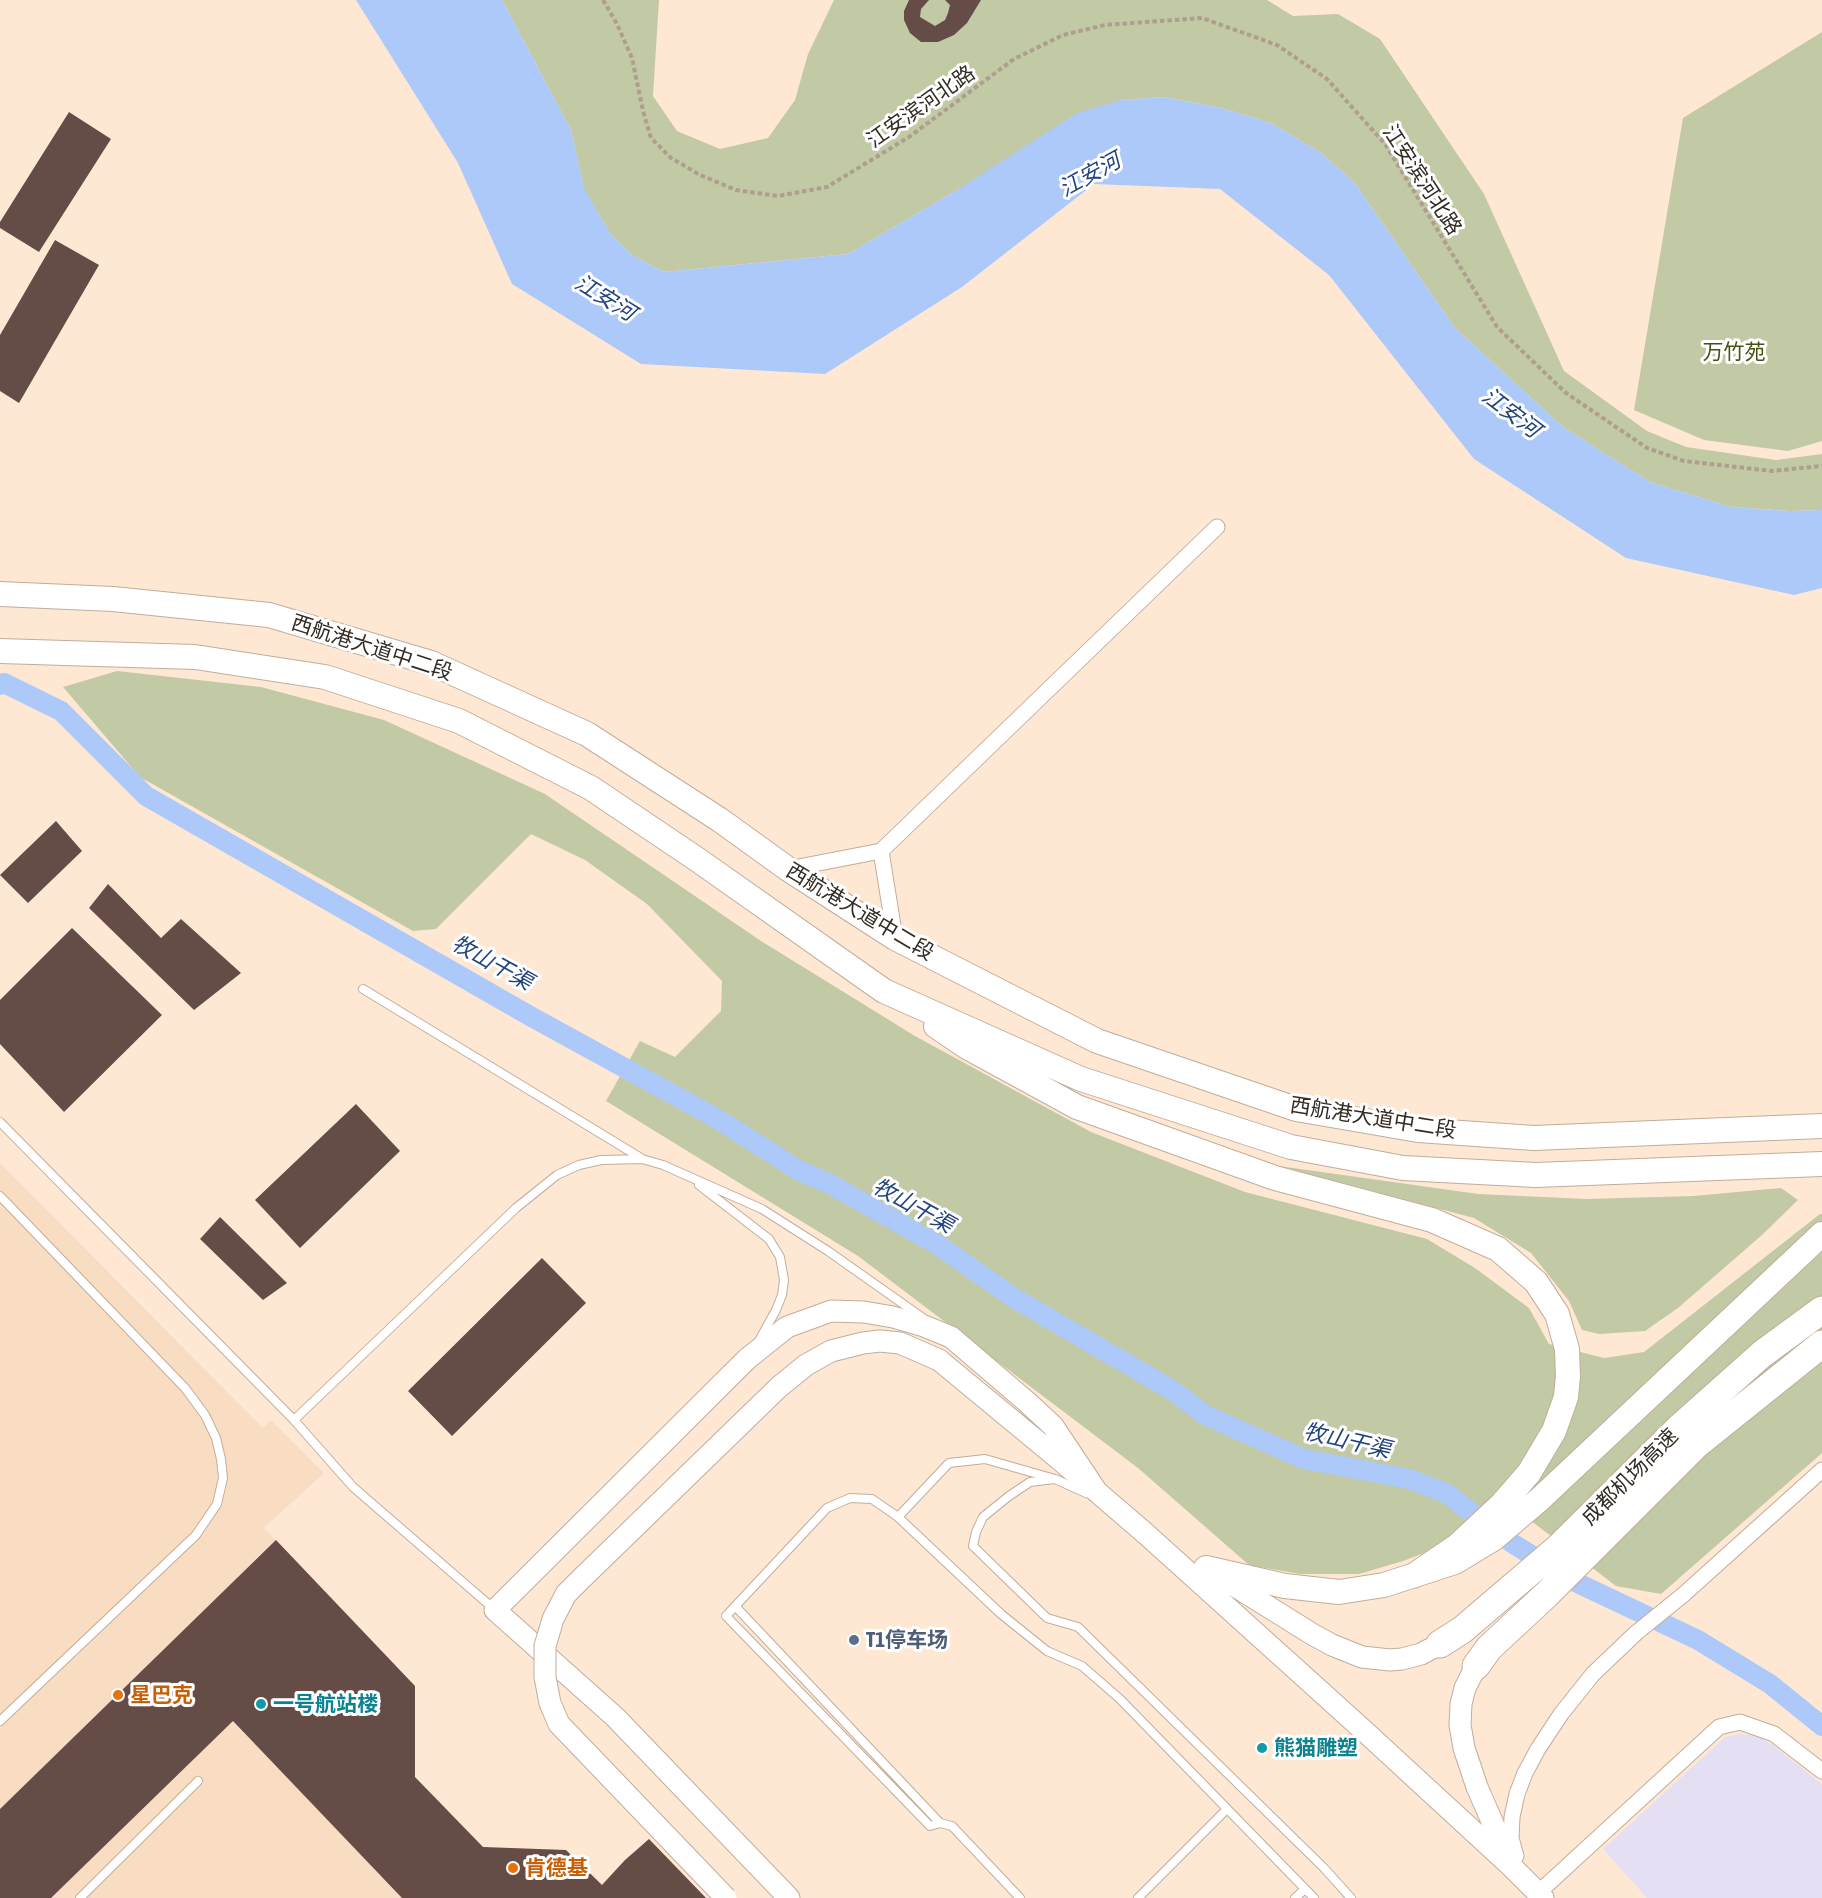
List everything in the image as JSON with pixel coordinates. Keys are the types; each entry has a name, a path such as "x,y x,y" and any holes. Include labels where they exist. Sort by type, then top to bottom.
{"highway":[{"name":"成都机场高速","path":"1440,1644 1462,1630 1558,1548 1680,1427 1762,1354 1822,1310"},
{"name":"成都机场高速","path":"1476,1666 1489,1648 1546,1595 1696,1445 1822,1344"}],"main road":[{"name":"西航港大道中二段","path":"0,594 113,599 269,615 431,663 587,734 895,938 1097,1041 1296,1109 1418,1130 1534,1138 1822,1126"},
{"name":"西航港大道中二段","path":"0,651 195,657 325,677 459,720 591,788 884,991 1081,1079 1291,1147 1403,1168 1536,1175 1822,1164"},
{"path":"884,991 967,1047 1077,1107 1275,1178 1432,1220 1498,1249 1536,1282 1557,1314 1567,1349 1568,1376 1561,1412 1541,1455 1529,1473 1502,1504 1477,1529 1442,1558 1413,1576"},
{"path":"1206,1568 1286,1586 1326,1592 1372,1587 1455,1562 1511,1525 1822,1234"},
{"path":"789,1898 615,1717 495,1610 747,1359 788,1327 831,1311 864,1312 893,1317 951,1337 1053,1426 1103,1498"},
{"path":"726,1898 560,1724 550,1703 545,1677 545,1646 553,1619 566,1594 779,1387 806,1365 831,1351 880,1341 900,1343 939,1360 1126,1517 1361,1728 1518,1872 1540,1896"},
{"path":"1126,1517 1312,1634 1355,1654 1376,1660 1390,1660 1421,1654 1440,1644"},
{"path":"1476,1666 1465,1688 1461,1704 1460,1725 1464,1748 1477,1787 1518,1872"}],"street":[{"path":"788,869 881,851 1217,527"},
{"path":"881,851 895,938"},
{"path":"1518,1872 1511,1838 1512,1817 1525,1773 1561,1714 1593,1674 1636,1633 1822,1470"},
{"path":"1540,1896 1719,1727 1740,1722 1774,1734 1822,1772"}],"lane":[{"path":"363,989 642,1159 663,1165 762,1209 828,1251 951,1337"},
{"path":"0,1122 294,1420 353,1486 495,1610"},
{"path":"294,1420 541,1186 557,1174 601,1160 642,1159"},
{"path":"690,1178 769,1239 780,1257 784,1280 782,1295 768,1325 747,1359"},
{"path":"0,1196 185,1388 205,1415 216,1438 222,1459 223,1478 217,1504 195,1535 0,1721"},
{"path":"898,1517 949,1463 985,1459 1055,1479 1103,1498"},
{"path":"1055,1479 1030,1482 983,1517 973,1546 1047,1618 1078,1627 1324,1868 1351,1898"},
{"path":"1020,1898 952,1826 940,1823 930,1826 726,1616 827,1508 850,1498 872,1499 898,1517 1001,1614 1047,1651 1082,1666 1120,1699 1314,1898"},
{"path":"735,1606 940,1823"},
{"path":"80,1898 198,1781"},
{"path":"1138,1898 1227,1809"},
{"path":"1295,1898 1305,1889"}],"path":[{"name":"江安滨河北路","path":"603,0 632,58 651,138 671,158 700,175 736,190 778,196 827,187 909,137 1014,59 1063,35 1105,26 1202,18 1277,45 1327,79 1385,144 1497,327 1566,393 1647,448 1684,461 1772,471 1822,466"}],"shaded area":[{"path":"0,1163 263,1428 271,1420 324,1473 264,1528 415,1686 415,1777 483,1847 566,1850 602,1884 649,1839 706,1898 0,1898"},
{"path":"1740,1734 1758,1736 1773,1745 1822,1784 1822,1898 1647,1898 1603,1849 1725,1737"}],"green space":[{"path":"502,0 659,0 653,96 677,131 720,149 768,138 795,100 808,54 834,0 1267,0 1293,16 1338,14 1380,39 1484,194 1564,371 1647,431 1686,447 1776,460 1822,454 1822,510 1790,511 1731,507 1650,482 1563,427 1455,328 1354,182 1321,153 1271,123 1221,108 1164,97 1121,100 957,190 848,254 664,272 632,255 611,235 584,189 571,130"},
{"name":"万竹苑","path":"1822,32 1822,441 1788,451 1704,440 1634,410 1683,118"},
{"path":"117,671 261,687 384,720 545,794 761,941 915,1036 1091,1132 1245,1192 1427,1239 1475,1268 1529,1308 1549,1344 1604,1358 1644,1352 1822,1214 1822,1453 1661,1594 1616,1586 1500,1497 1440,1547 1359,1574 1300,1574 1249,1565 1138,1468 858,1256 606,1101 640,1041 675,1057 721,1011 722,981 647,904 585,860 531,834 436,929 413,931 140,777 63,687"},
{"path":"1279,1166 1478,1194 1587,1199 1693,1196 1781,1188 1798,1200 1762,1235 1678,1308 1645,1331 1599,1334 1582,1330 1569,1301 1531,1253 1474,1218"}],"water":[{"name":"江安河","path":"356,0 502,0 571,130 584,188 611,235 632,255 664,272 848,254 957,190 1077,113 1121,100 1164,97 1221,108 1271,123 1321,153 1354,182 1455,328 1563,427 1650,482 1731,507 1790,511 1822,510 1822,588 1794,595 1626,558 1474,459 1329,275 1220,189 1094,184 962,287 825,374 641,364 512,284 458,163"}],"building":[{"path":"909,0 929,0 921,9 920,17 935,26 945,20 948,13 950,5 945,0 981,0 967,23 954,35 938,42 921,42 910,33 904,20 904,11"},
{"path":"69,112 111,139 39,252 0,228 0,222"},
{"path":"55,240 99,265 19,403 0,391 0,335"},
{"path":"56,821 82,851 28,903 0,875"},
{"path":"108,884 161,938 181,919 241,973 194,1010 89,908"},
{"path":"72,928 162,1015 64,1112 0,1044 0,1000"},
{"path":"356,1104 400,1151 300,1248 255,1200"},
{"path":"220,1217 287,1283 263,1300 200,1239"},
{"path":"542,1258 586,1303 452,1436 408,1391"},
{"name":"一号航站楼","path":"276,1540 415,1686 415,1777 483,1847 566,1850 602,1885 649,1839 706,1898 402,1898 233,1721 51,1898 0,1898 0,1809"}],"waterway":[{"name":"牧山干渠","path":"0,685 4,683 61,711 146,796 530,1016 716,1118 798,1170 830,1184 938,1245 1014,1298 1172,1390 1205,1415 1304,1459 1409,1479 1446,1493 1512,1543 1571,1580 1698,1640 1770,1684 1822,1726"}],"place":[{"name":"T1停车场","path":"854,1640"},
{"name":"星巴克","path":"118,1695"},
{"name":"一号航站楼","path":"261,1704"},
{"name":"熊猫雕塑","path":"1262,1748"},
{"name":"肯德基","path":"513,1868"}]}
